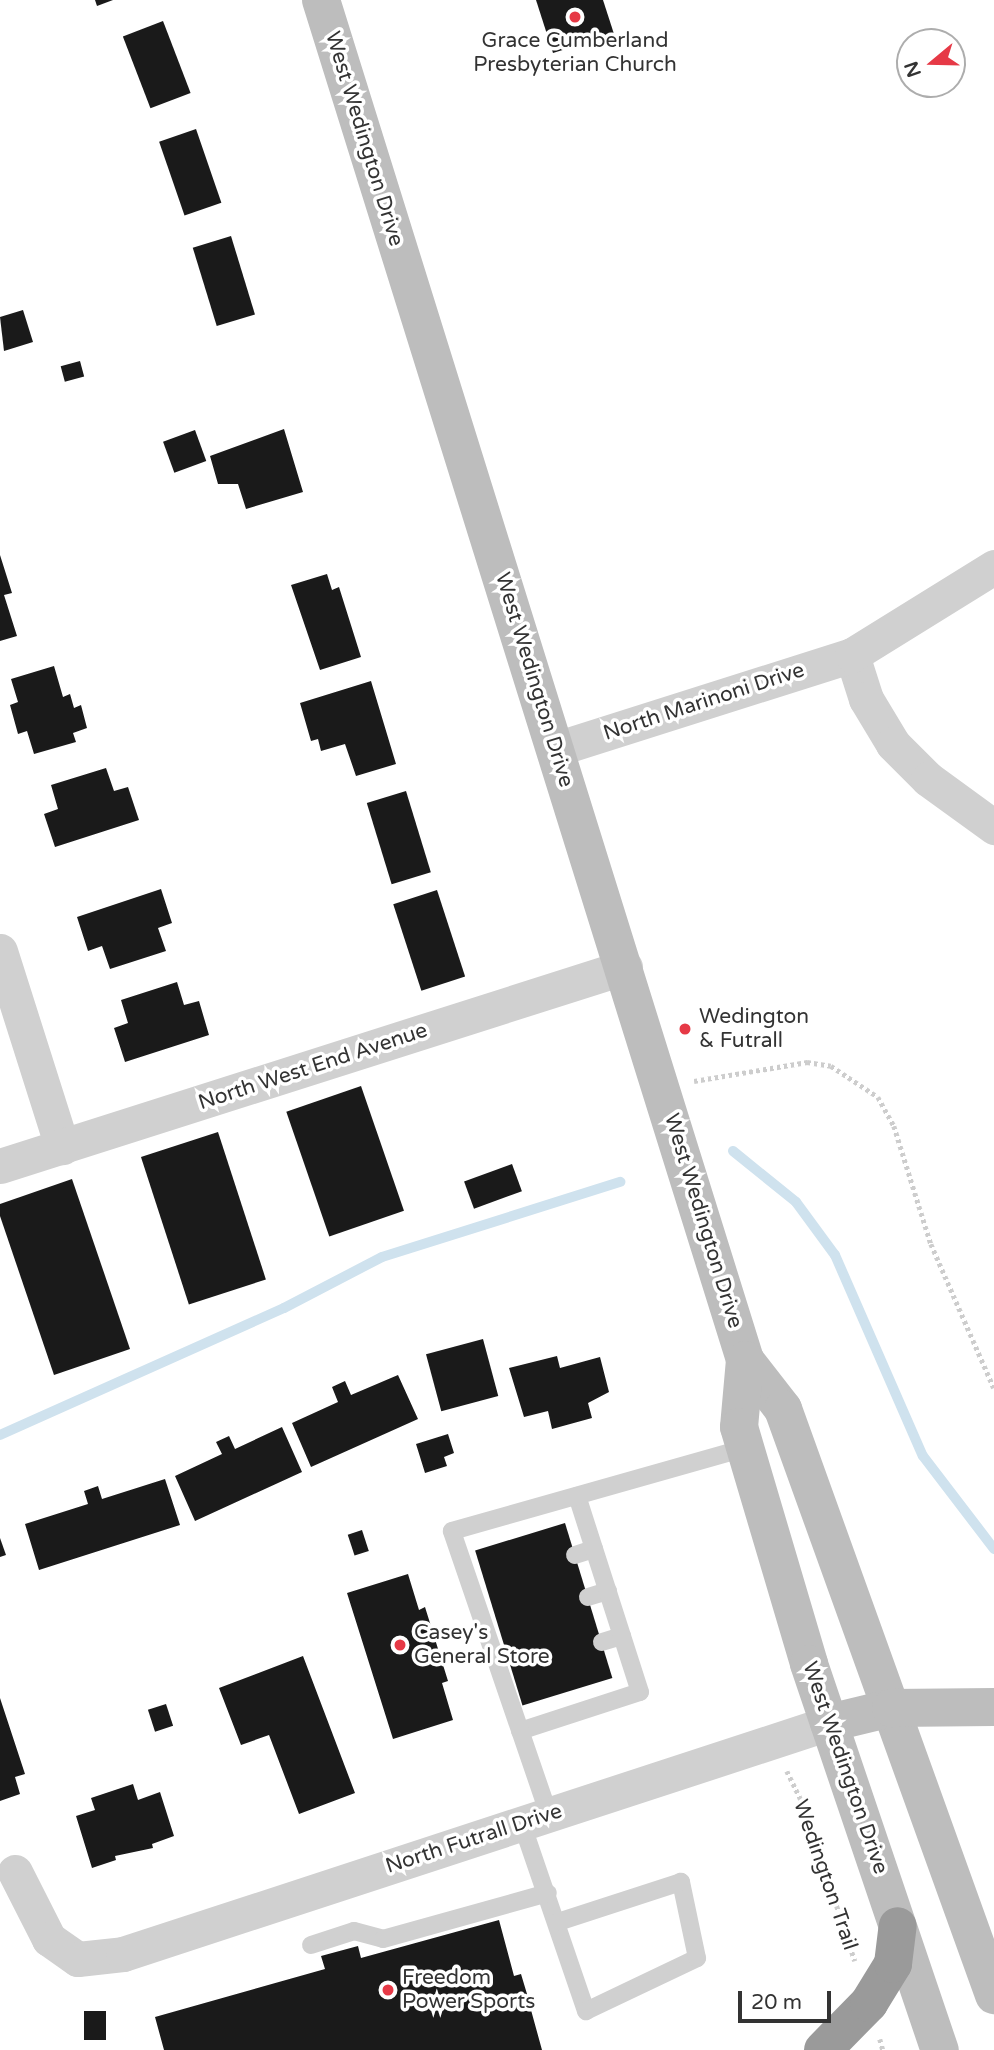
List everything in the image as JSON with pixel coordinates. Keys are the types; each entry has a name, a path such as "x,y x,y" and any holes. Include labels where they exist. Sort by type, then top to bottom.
{"highway":[{"path":"823,2050 869,2004 892,1964 898,1926"}],"main road":[{"name":"West Wedington Drive","path":"321,0 663,1087 745,1360 783,1409 994,1995"},
{"name":"West Wedington Drive","path":"745,1360 739,1427 829,1723 940,2050"},
{"name":"North Futrall Drive","path":"829,1723 891,1708 994,1707"}],"street":[{"name":"North Marinoni Drive","path":"556,749 852,655 994,567"},
{"path":"852,655 866,699 893,744 928,779 994,827"},
{"path":"0,951 62,1147"},
{"name":"North West End Avenue","path":"0,1166 625,968"},
{"name":"North Futrall Drive","path":"7,1874 49,1939 78,1959 122,1954 829,1723"}],"lane":[{"path":"558,1922 681,1882 697,1958 586,2011 548,1893 520,1731 507,1673 479,1586 452,1531 745,1448"},
{"path":"520,1731 640,1692 578,1496"},
{"path":"575,1555 594,1549"},
{"path":"588,1597 608,1591"},
{"path":"602,1642 622,1636"},
{"path":"311,1945 354,1931 383,1939 548,1893"}],"path":[{"path":"663,1087 807,1062 831,1066 878,1097 894,1126 931,1244 994,1388"},
{"name":"Wedington Trail","path":"773,1742 804,1807 883,2050"}],"building":[{"path":"95,0 113,0 97,6"},
{"name":"Grace Cumberland Presbyterian Church","path":"536,0 603,0 614,34 553,53"},
{"path":"163,21 191,93 150,108 123,36"},
{"path":"196,129 221,203 185,215 159,142"},
{"path":"231,236 255,314 217,326 193,248"},
{"path":"23,310 33,342 4,351 0,317"},
{"path":"80,361 84,376 65,382 61,366"},
{"path":"284,429 303,492 246,509 238,484 218,484 210,456"},
{"path":"195,430 206,461 174,473 163,442"},
{"path":"0,555 12,593 4,595 17,636 0,641"},
{"path":"327,574 332,590 339,587 361,657 320,670 291,585"},
{"path":"54,666 63,697 70,694 74,708 81,705 87,728 73,733 76,742 34,754 27,731 18,734 10,705 18,702 11,679"},
{"path":"371,681 396,764 356,776 345,744 321,751 318,739 311,741 300,703"},
{"path":"106,768 114,791 128,787 139,820 55,847 44,814 58,809 51,785"},
{"path":"406,791 431,872 392,884 367,803"},
{"path":"161,889 172,923 158,928 166,951 110,969 102,946 88,951 77,917"},
{"path":"437,890 465,977 421,991 393,904"},
{"path":"177,982 184,1005 199,1001 209,1035 125,1062 114,1028 128,1023 121,1000"},
{"path":"361,1086 404,1211 329,1237 286,1112"},
{"path":"218,1132 266,1279 189,1304 141,1157"},
{"path":"512,1164 522,1191 474,1209 464,1181"},
{"path":"72,1179 130,1349 54,1375 0,1216 0,1204"},
{"path":"483,1339 498,1396 441,1411 426,1354"},
{"path":"557,1356 560,1368 600,1357 609,1392 588,1403 592,1418 552,1429 548,1411 524,1417 509,1368"},
{"path":"398,1375 418,1419 311,1467 292,1423 338,1402 332,1387 345,1381 351,1395"},
{"path":"282,1427 302,1472 195,1521 175,1476 222,1454 216,1442 229,1436 235,1449"},
{"path":"448,1434 454,1453 444,1457 447,1466 425,1473 416,1444"},
{"path":"165,1479 180,1525 39,1570 25,1524 88,1504 84,1491 98,1486 102,1499"},
{"path":"565,1523 612,1678 522,1705 475,1550"},
{"path":"362,1530 369,1551 355,1556 348,1535"},
{"path":"0,1538 6,1555 0,1557"},
{"name":"Casey's General Store","path":"408,1574 419,1610 425,1607 448,1681 442,1683 453,1720 393,1739 347,1593"},
{"path":"303,1656 355,1793 299,1814 269,1735 241,1745 219,1688"},
{"path":"0,1698 25,1774 15,1777 20,1794 0,1801"},
{"path":"166,1704 173,1726 155,1732 148,1710"},
{"path":"133,1784 138,1800 160,1792 174,1836 152,1844 153,1848 115,1856 116,1860 92,1868 76,1816 95,1810 91,1798"},
{"name":"Freedom Power Sports","path":"499,1920 514,1976 521,1974 530,2004 522,2006 524,2011 531,2010 542,2050 164,2050 155,2017 325,1969 321,1956 358,1946 361,1958"},
{"path":"84,2011 106,2011 106,2040 84,2040"}],"waterway":[{"path":"733,1151 796,1202 835,1255 923,1456 994,1549"},
{"path":"0,1435 284,1308 382,1257 620,1182"}],"place":[{"name":"Grace Cumberland Presbyterian Church","path":"575,17"},
{"name":"Wedington & Futrall","path":"685,1029"},
{"name":"Casey's General Store","path":"400,1645"},
{"name":"Freedom Power Sports","path":"388,1990"}]}
